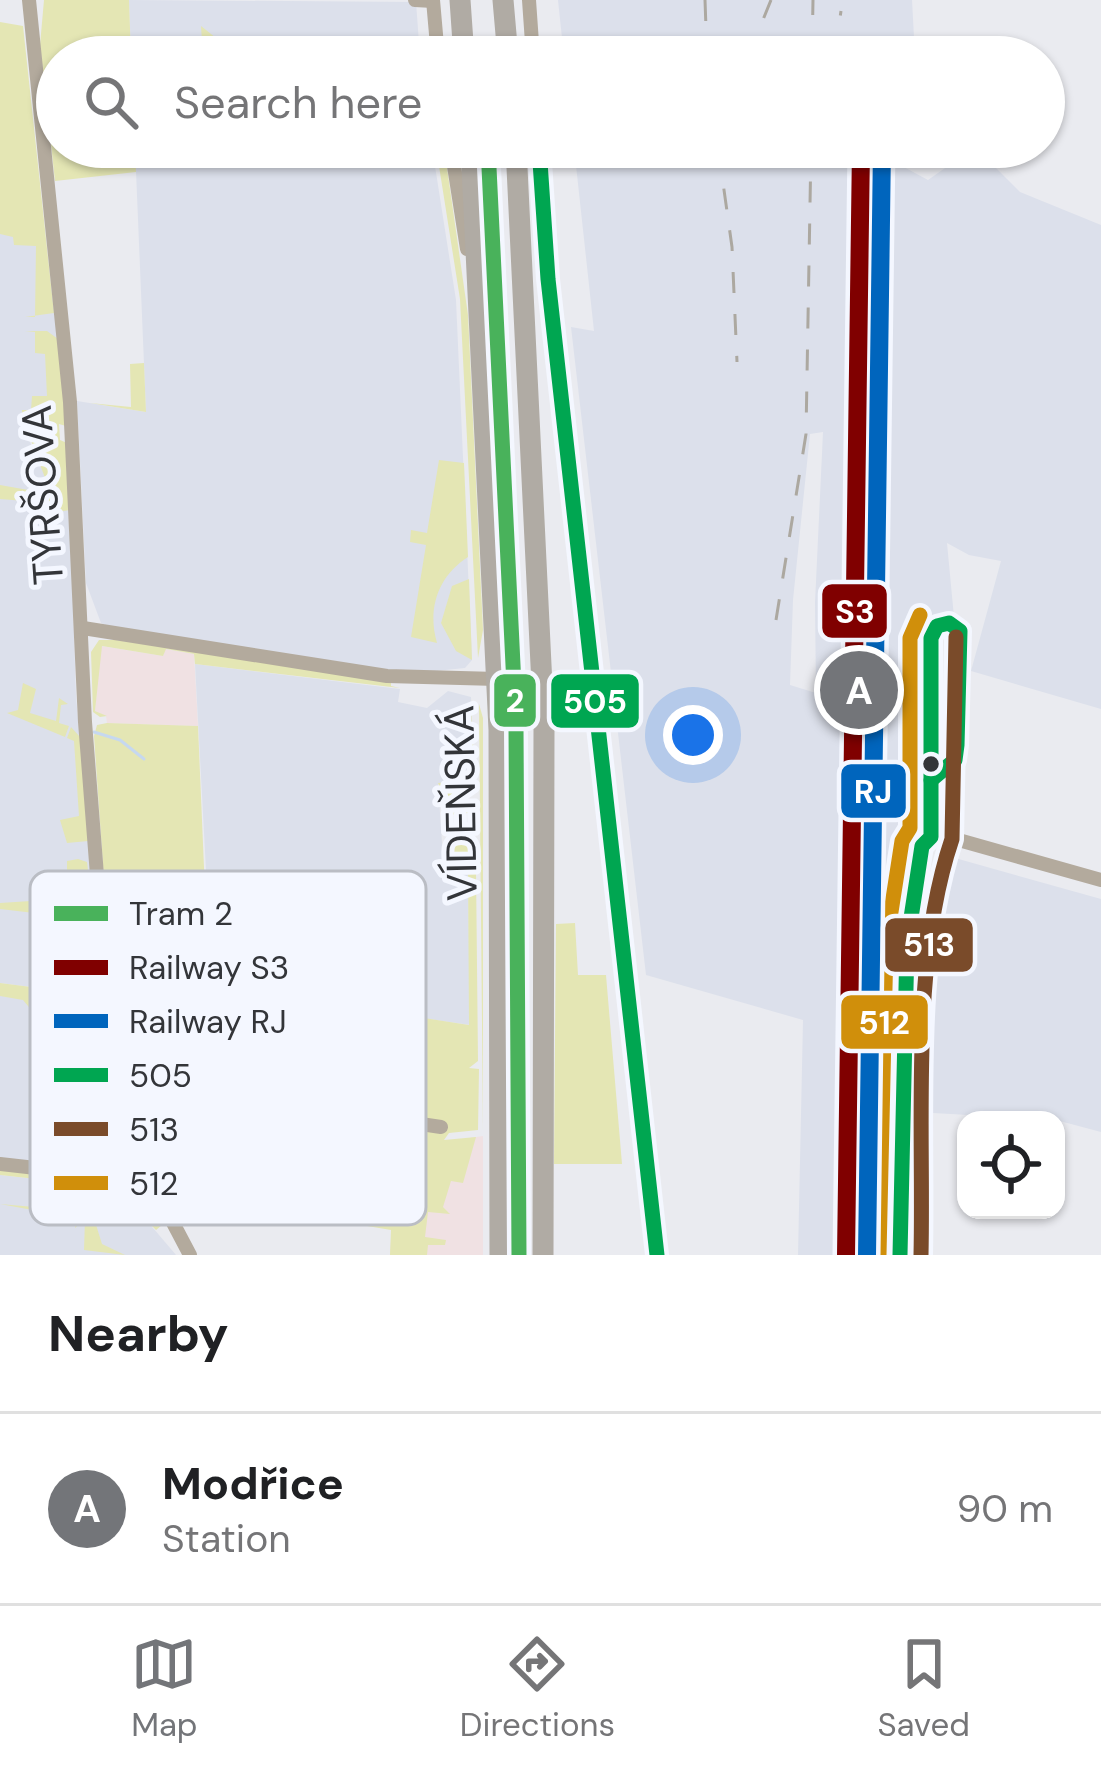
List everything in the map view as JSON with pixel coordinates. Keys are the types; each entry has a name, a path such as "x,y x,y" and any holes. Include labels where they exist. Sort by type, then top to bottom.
{"highway":[{"path":"460,0 463,36"},
{"path":"503,0 506,36"},
{"name":"VÍDEŇSKÁ","path":"471,168 496,679 500,1255"},
{"name":"VÍDEŇSKÁ","path":"517,168 544,727 543,1255"}],"street":[{"name":"TYRŠOVA","path":"29,0 36,69"},
{"path":"415,0 433,0 436,36"},
{"path":"529,0 531,36"},
{"name":"TYRŠOVA","path":"46,168 70,402 98,871"},
{"name":"VÍDEŇSKÁ","path":"454,168 481,349"},
{"path":"540,168 548,279 657,1255"},
{"name":"TYRŠOVA","path":"83,628 386,676 496,679"},
{"path":"900,1255 907,944 922,846 931,837 1101,880"},
{"path":"426,1124 440,1126"},
{"path":"0,1164 30,1167"},
{"name":"TYRŠOVA","path":"174,1225 190,1255"}],"shaded area":[{"path":"129,0 416,2 418,36 130,36"},
{"path":"558,0 912,0 914,36 562,36"},
{"path":"136,168 435,168 456,300 472,660 465,668 405,674 120,632 101,623 86,583 77,401 146,412"},
{"path":"576,168 906,168 928,180 945,168 996,168 1020,192 1101,225 1101,709 971,671 1001,561 969,555 947,543 954,617 926,620 926,761 905,910 891,934 888,1255 798,1255 803,1020 646,975 571,327 594,331","holes":["823,432 816,693 790,685 793,600 810,434"]},
{"path":"0,234 42,238 61,346 54,420 26,433 51,489 70,510 76,696 91,871 30,871 30,987 0,983"},
{"path":"101,646 163,656 165,649 194,654 198,726 107,723 106,716 95,711"},
{"path":"195,664 400,689 398,702 427,708 448,691 471,697 473,782 438,784 444,872 468,871 470,1025 426,1019 426,871 206,871"},
{"path":"955,858 1101,899 1101,1132 1065,1122 1065,1111 915,1112 917,929 947,889"},
{"path":"0,993 30,997 30,1163 0,1160"},
{"path":"483,1136 483,1255 390,1255 395,1225 426,1225 426,1171 443,1142"},
{"path":"0,1175 30,1178 30,1225 150,1225 176,1255 0,1255"}],"green space":[{"path":"44,0 129,0 130,36 41,36"},
{"path":"0,22 23,26 54,313 35,316 36,246 14,245 13,237 0,234"},
{"path":"54,168 136,168 136,172 55,181"},
{"path":"439,168 447,168 468,315 483,630 478,658 460,299"},
{"path":"25,331 47,331 58,339 66,426 59,424 60,440 67,443 70,510 51,513 50,503 0,499 0,485 51,494 22,416 22,410 31,410 32,396 47,396 45,354 35,353 35,332"},
{"path":"144,363 146,412 90,403 131,407 130,364"},
{"path":"439,460 464,463 468,557 449,574 438,594 433,618 437,643 411,637 426,545 410,542 411,530 427,533"},
{"path":"469,579 472,660 456,651 441,623 452,586"},
{"path":"99,640 116,640 391,681 391,686 400,688 195,664 194,654 166,649 163,656 102,646 95,711 107,716 100,717 93,712 91,652"},
{"path":"23,683 36,689 30,713 56,721 59,698 68,704 61,705 59,723 69,726 65,737 7,713 18,710"},
{"path":"471,697 475,787 467,791 468,813 452,815 438,783 473,781"},
{"path":"479,704 483,718 483,1132"},
{"path":"97,725 198,726 204,871 103,871"},
{"path":"71,727 80,737 88,841 67,843 60,820 79,816 74,741 67,738"},
{"path":"468,840 469,864 476,870 478,1061 469,1068 479,1069 478,1130 449,1133 444,1140 476,1137 463,1183 451,1181 443,1207 450,1214 428,1212 425,1237 446,1240 445,1245 428,1245 427,1255 390,1255 391,1230 361,1225 426,1225 426,1018 469,1025 468,872 446,872 454,841"},
{"path":"67,861 87,862 88,871 67,871"},
{"path":"30,901 30,913 0,909 0,903"},
{"path":"575,923 578,975 606,975 622,1164 554,1164 556,924"},
{"path":"0,983 30,987 30,1008 23,1000 0,996"},
{"path":"0,1168 30,1172 30,1178 0,1175"},
{"path":"85,1225 96,1225 102,1244 125,1255 84,1250"}],"waterway":[{"path":"94,732 120,740 144,759"}],"railway":[{"path":"705,0 706,36"},
{"path":"756,36 771,0"},
{"path":"812,36 813,0"},
{"path":"837,36 841,11"},
{"path":"721,168 732,247 737,362"},
{"path":"776,620 806,434 811,168"}],"tram line":[{"name":"2","path":"489,168 516,727 519,1255"}],"rail line":[{"name":"S3","path":"846,1255 861,168"},
{"name":"RJ","path":"867,1255 882,168"}],"transit line":[{"name":"505","path":"540,168 548,279 657,1255"},
{"name":"512","path":"879,1255 886,944 902,841 910,828 910,638 920,615"},
{"name":"505","path":"949,623 960,631 957,745 955,760 931,780 931,638 937,626 949,623"},
{"name":"513","path":"921,1255 925,990 939,887 952,839 956,637"},
{"name":"505","path":"900,1255 907,944 922,846 931,837 931,780"}],"place":[{"name":"Modřice","path":"859,690"}]}
